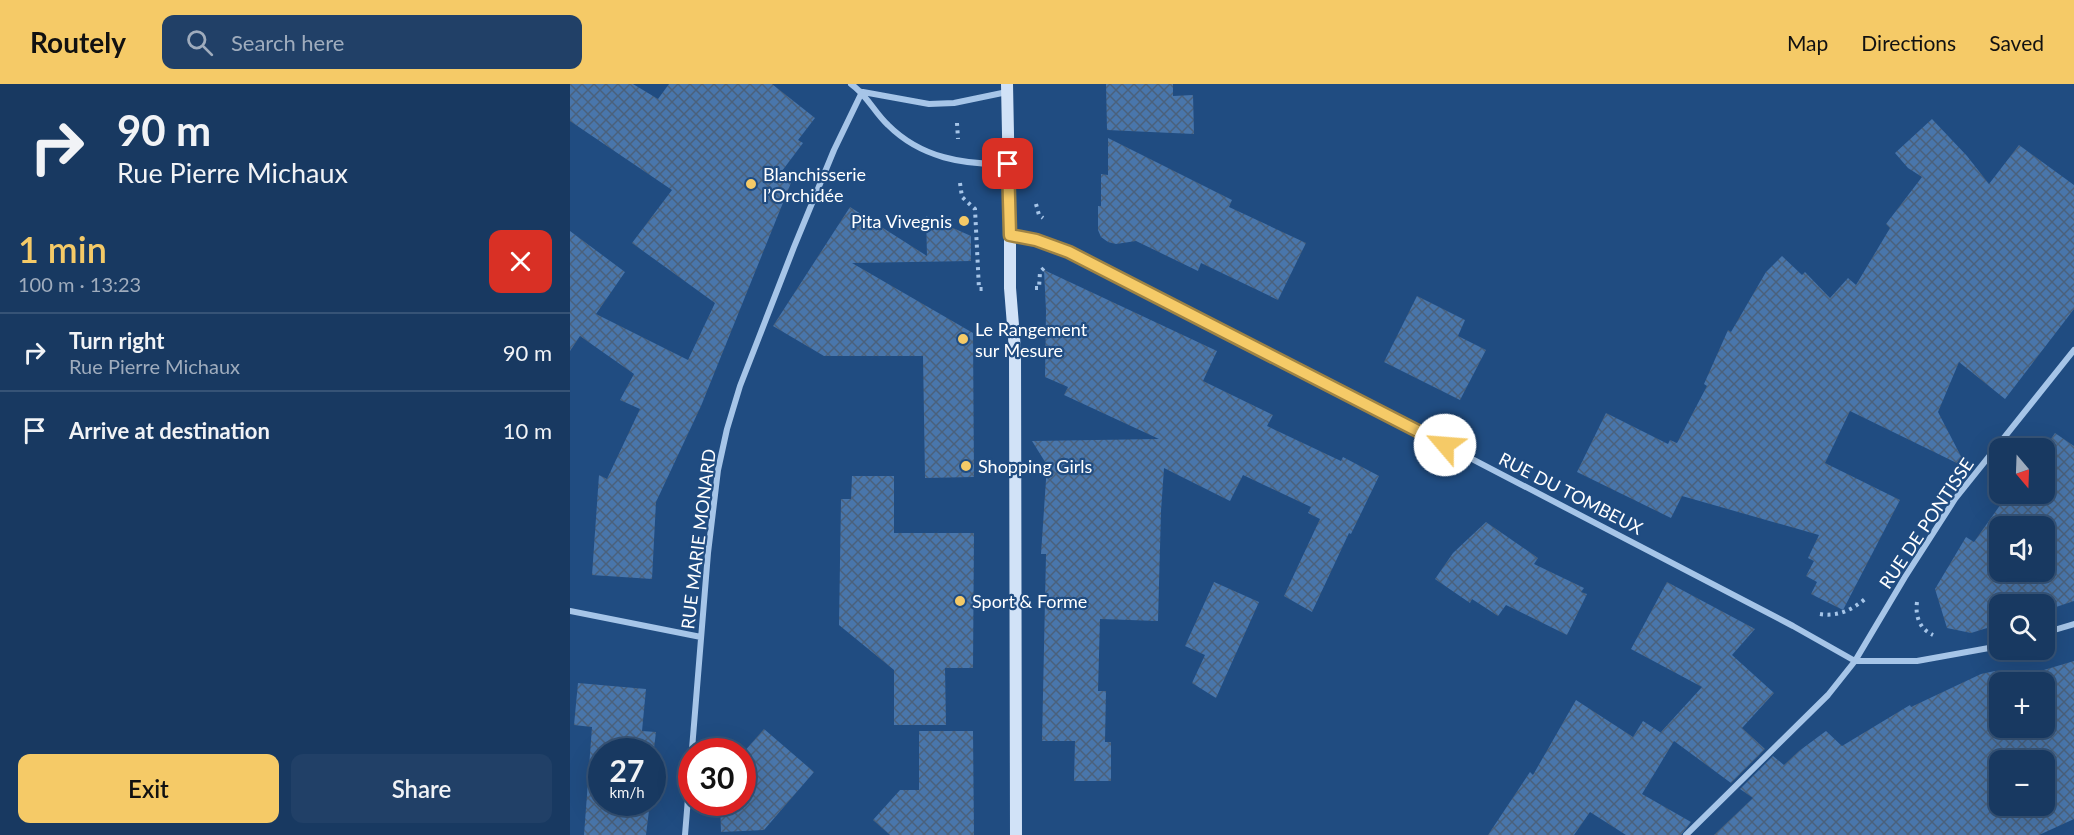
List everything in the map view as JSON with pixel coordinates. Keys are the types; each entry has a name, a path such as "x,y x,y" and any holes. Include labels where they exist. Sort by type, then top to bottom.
{"main road":[{"path":"1007,88 1010,288 1015,350 1016,835"}],"street":[{"path":"851,84 862,92 888,126 921,150 959,162 1008,164"},
{"path":"862,92 929,104 954,103 1007,88"},
{"name":"RUE MARIE MONARD","path":"685,835 701,637 718,470 727,429 740,386 794,247 834,150 862,92"},
{"name":"RUE DU TOMBEUX","path":"1010,235 1036,240 1069,252 1425,434 1793,626 1855,661"},
{"name":"RUE DE PONTISSE","path":"1686,835 1828,695 1855,661 1955,499 2074,350"},
{"path":"570,611 701,637"},
{"path":"2055,630 2074,624"},
{"path":"1855,661 1917,661 1989,648"}],"path":[{"path":"1036,198 1039,215 1050,223 1069,252"}],"building":[{"path":"570,84 633,84 658,99 669,84 772,84 815,118 798,140 803,143 782,171 793,178 701,406 656,502 652,579 592,575 599,475 607,479 640,409 620,400 634,374 580,336 570,351 570,231 625,272 596,314 688,360 715,303 632,243 672,190 570,121"},
{"path":"1106,84 1173,84 1173,96 1193,95 1194,134 1107,130"},
{"path":"1932,119 1967,156 1989,184 2019,145 2074,185 2074,309 2005,399 1959,362 1938,412 1967,468 1850,411 1825,463 1900,500 1843,610 1811,594 1817,582 1806,576 1814,561 1808,558 1819,535 1682,496 1671,518 1577,472 1606,413 1668,444 1670,440 1677,443 1707,386 1704,384 1728,330 1731,332 1766,272 1782,256 1802,275 1805,272 1830,298 1848,278 1856,285 1890,228 1886,224 1922,177 1908,168 1895,153"},
{"path":"1108,138 1232,200 1229,207 1306,243 1278,300 1201,263 1198,271 1136,241 1116,244 1101,237 1098,230 1098,206 1101,206 1101,174 1108,175"},
{"path":"850,207 927,256 926,216 971,236 971,261 852,263 973,333 974,477 925,478 923,356 824,356 773,326"},
{"path":"1044,270 1217,351 1203,381 1273,415 1267,426 1341,461 1343,457 1379,476 1312,612 1284,596 1320,519 1308,513 1311,507 1243,475 1230,501 1164,468 1158,621 1100,619 1098,691 1106,691 1105,742 1111,742 1111,781 1074,781 1075,741 1042,741 1046,554 1041,554 1047,465 1032,441 1159,439 1064,395 1068,387 1045,377"},
{"path":"1417,296 1465,320 1458,336 1486,350 1460,400 1384,362"},
{"path":"2055,433 2074,446 2074,601 2055,607 2055,594 1989,594 1989,627 1971,633 1947,628 1935,589 1966,537 1974,542 1989,521 1989,582 2055,582 2055,516 1992,516 2001,504 2055,504 2055,438 2052,438"},
{"path":"852,476 894,476 894,533 974,533 973,668 945,668 946,725 894,725 894,670 839,625 841,499 851,499"},
{"path":"1486,522 1538,558 1534,564 1584,588 1581,592 1587,594 1567,635 1506,605 1498,616 1472,599 1470,603 1435,579 1453,553"},
{"path":"1214,582 1259,602 1216,698 1192,683 1205,655 1185,646"},
{"path":"1667,582 1755,629 1732,655 1774,693 1742,728 1765,749 1731,783 1674,741 1642,794 1691,822 1681,835 1626,835 1590,812 1574,835 1488,835 1530,772 1533,775 1576,700 1633,737 1643,721 1663,734 1661,732 1702,687 1631,649"},
{"path":"2074,661 2074,819 2039,835 1714,835 1753,798 1740,789 1773,756 1784,765 1826,731 1842,746 1910,705 1911,707 1989,672 1989,738 2055,738 2055,672 2037,672"},
{"path":"578,683 646,689 642,731 656,732 655,738 591,738 592,727 574,725"},
{"path":"764,729 814,772 764,830 721,832 720,816 756,816 756,738"},
{"path":"919,731 973,731 974,835 890,835 873,820 900,790 919,790"},
{"path":"588,781 588,816 648,816 646,835 584,835"}],"place":[{"name":"Blanchisserie l’Orchidée","path":"751,184"},
{"name":"Pita Vivegnis","path":"964,221"},
{"name":"Le Rangement sur Mesure","path":"963,339"},
{"name":"Shopping Girls","path":"966,466"},
{"name":"Sport & Forme","path":"960,601"}],"route":[{"path":"1008,164 1010,235 1036,240 1069,252 1445,445"}]}
